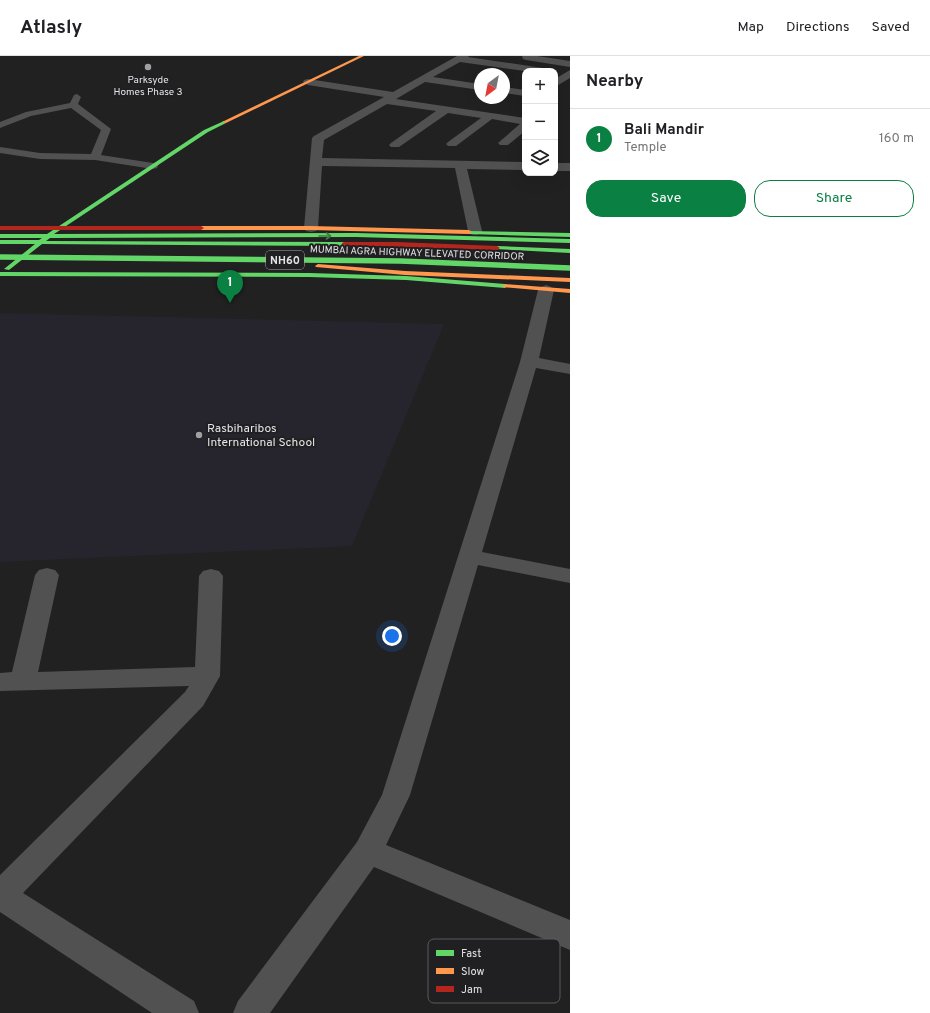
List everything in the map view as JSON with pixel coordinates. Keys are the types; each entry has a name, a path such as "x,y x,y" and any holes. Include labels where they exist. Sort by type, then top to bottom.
{"main road":[{"path":"1,274 58,228 206,131 362,56"},
{"path":"0,228 311,228 475,231 570,235"},
{"path":"0,236 410,236 570,241"},
{"path":"0,242 397,244 570,251"},
{"name":"MUMBAI AGRA HIGHWAY ELEVATED CORRIDOR","path":"0,247 400,250 570,256"},
{"name":"MUMBAI AGRA HIGHWAY ELEVATED CORRIDOR","path":"0,257 400,261 570,268"},
{"path":"0,263 406,266 570,272"},
{"path":"318,266 405,273 570,280"},
{"path":"1,274 310,275 406,278 570,291"}],"street":[{"path":"517,56 570,64"},
{"path":"311,228 318,138 442,68 460,62 522,69"},
{"path":"558,73 569,74"},
{"path":"558,82 569,74"},
{"path":"423,79 474,86"},
{"path":"308,82 446,109 522,121"},
{"path":"510,91 522,93"},
{"path":"395,145 446,109"},
{"path":"452,144 490,116"},
{"path":"504,143 522,128"},
{"path":"315,162 522,166"},
{"path":"558,167 570,167"},
{"path":"461,169 475,231"},
{"path":"250,1013 368,851 396,795 528,362 546,290"},
{"path":"528,362 570,369"},
{"path":"469,556 570,576"},
{"path":"47,576 11,682 207,676"},
{"path":"182,1013 0,896 183,712 194,698 207,676 211,576"},
{"path":"368,851 570,935"}],"lane":[{"path":"0,125 30,114 75,101 106,129 95,157"},
{"path":"0,150 40,156 95,157 153,166"}],"shaded area":[{"name":"Rasbiharibos International School","path":"0,313 444,324 352,546 0,562"}],"traffic: fast":[{"path":"7,269 58,228 206,131 224,122"},
{"path":"469,232 570,235"},
{"path":"0,236 356,235 570,241"},
{"path":"0,242 344,244"},
{"path":"497,248 570,251"},
{"path":"0,257 400,261 570,268"},
{"path":"0,274 309,275 406,278 505,286"}],"traffic: slow":[{"path":"224,122 362,56"},
{"path":"201,228 311,228 469,232"},
{"path":"318,266 405,273 570,280"},
{"path":"505,286 570,291"}],"traffic: jam":[{"path":"0,228 201,228"},
{"path":"344,244 397,244 497,248"}],"place":[{"name":"Parksyde Homes Phase 3","path":"148,67"},
{"name":"Bali Mandir","path":"230,303"},
{"name":"Rasbiharibos International School","path":"199,435"}]}
